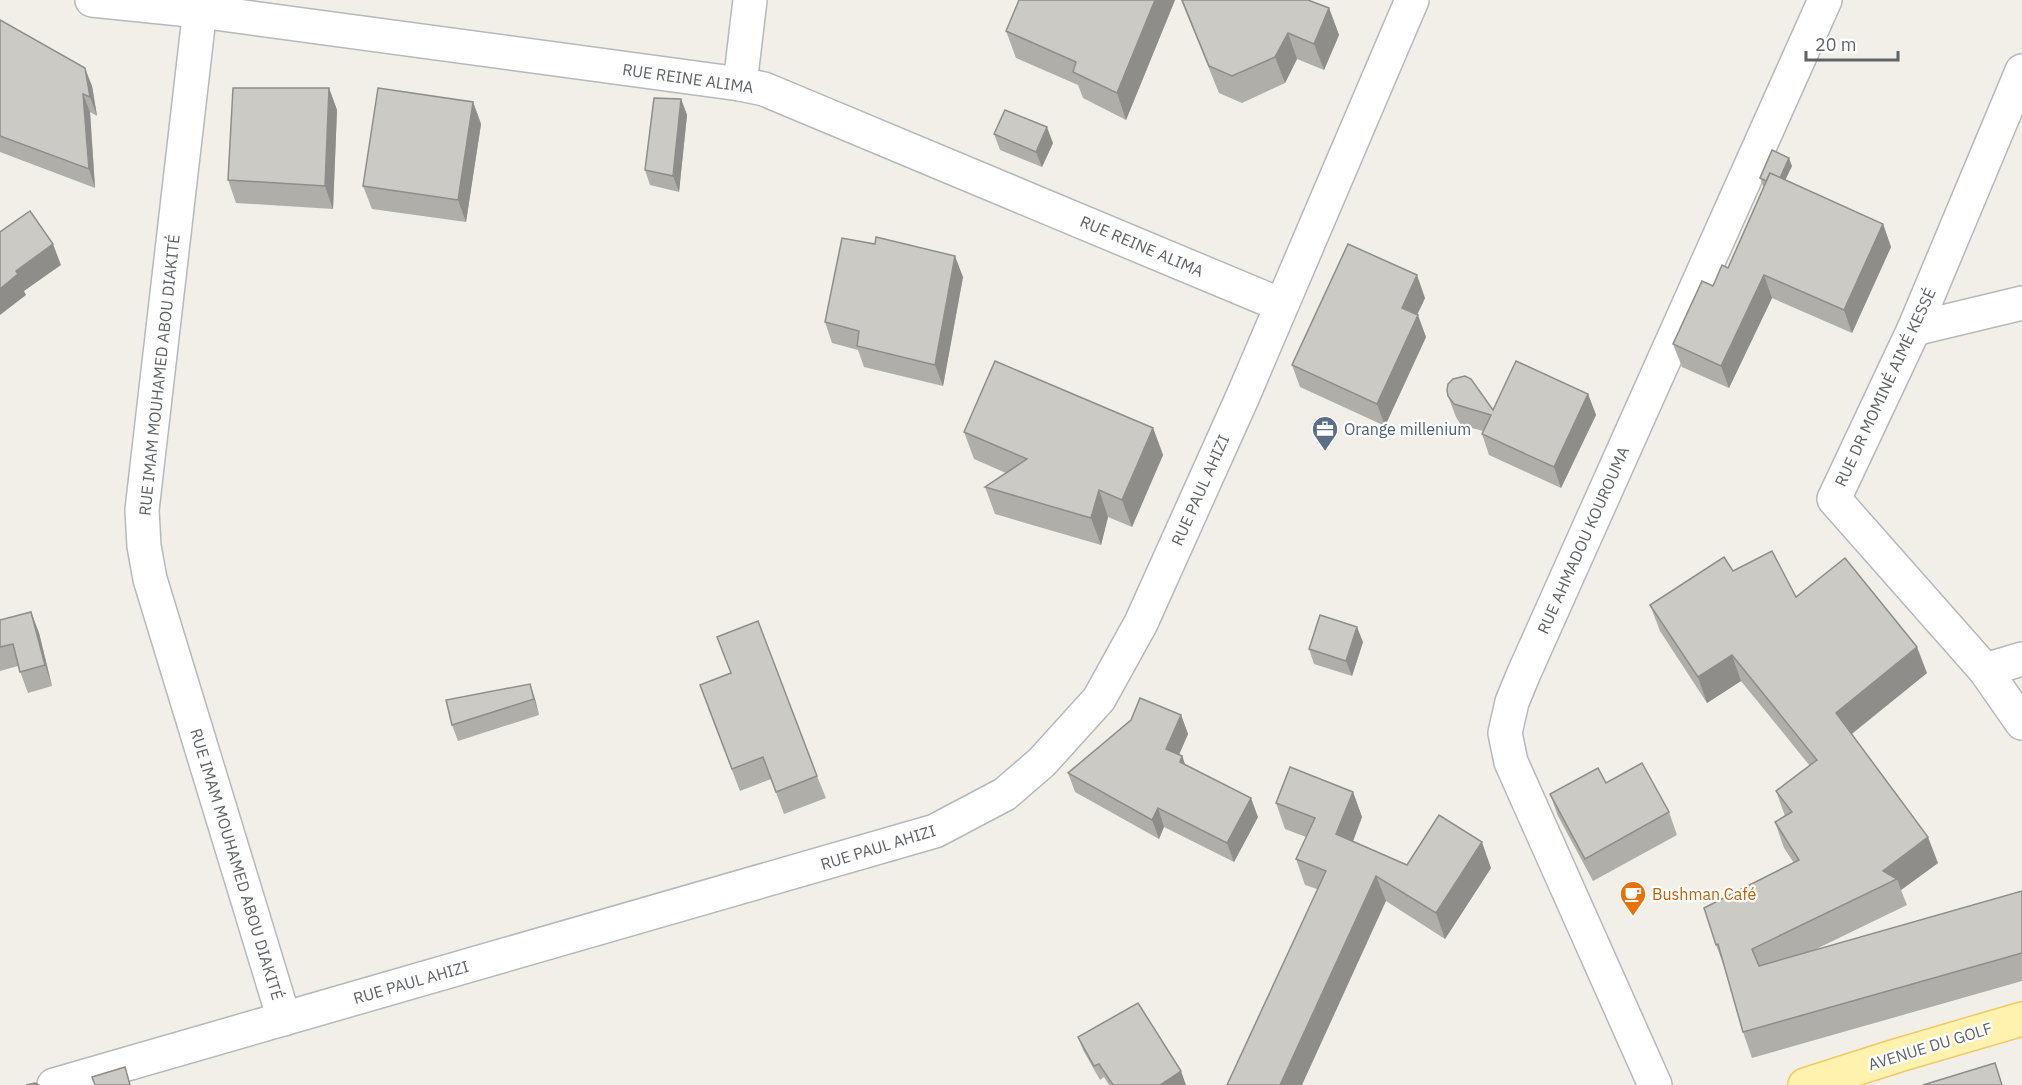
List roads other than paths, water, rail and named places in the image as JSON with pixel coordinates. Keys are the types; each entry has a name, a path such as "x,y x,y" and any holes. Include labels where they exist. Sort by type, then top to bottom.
{"main road":[{"name":"AVENUE DU GOLF","path":"1805,1085 2022,1019"}],"street":[{"name":"RUE REINE ALIMA","path":"92,0 201,6 740,84 785,97 1281,305"},
{"path":"740,84 750,0"},
{"name":"RUE PAUL AHIZI","path":"54,1085 935,831 1005,794 1042,762 1099,699 1141,623 1243,396 1412,0"},
{"name":"RUE AHMADOU KOUROUMA","path":"1655,1085 1512,762 1505,733 1512,702 1524,673 1825,0"},
{"name":"RUE IMAM MOUHAMED ABOU DIAKITÉ","path":"201,6 142,510 144,546 154,590 284,1019"},
{"name":"RUE DR MOMINÉ AIMÉ KESSÉ","path":"2022,71 1914,329 1834,499 1985,670 2022,723"},
{"path":"1914,329 2022,303"},
{"path":"1985,670 2022,659"}],"place":[{"name":"Orange millenium","path":"1325,452"},
{"name":"Bushman Café","path":"1633,917"}]}
